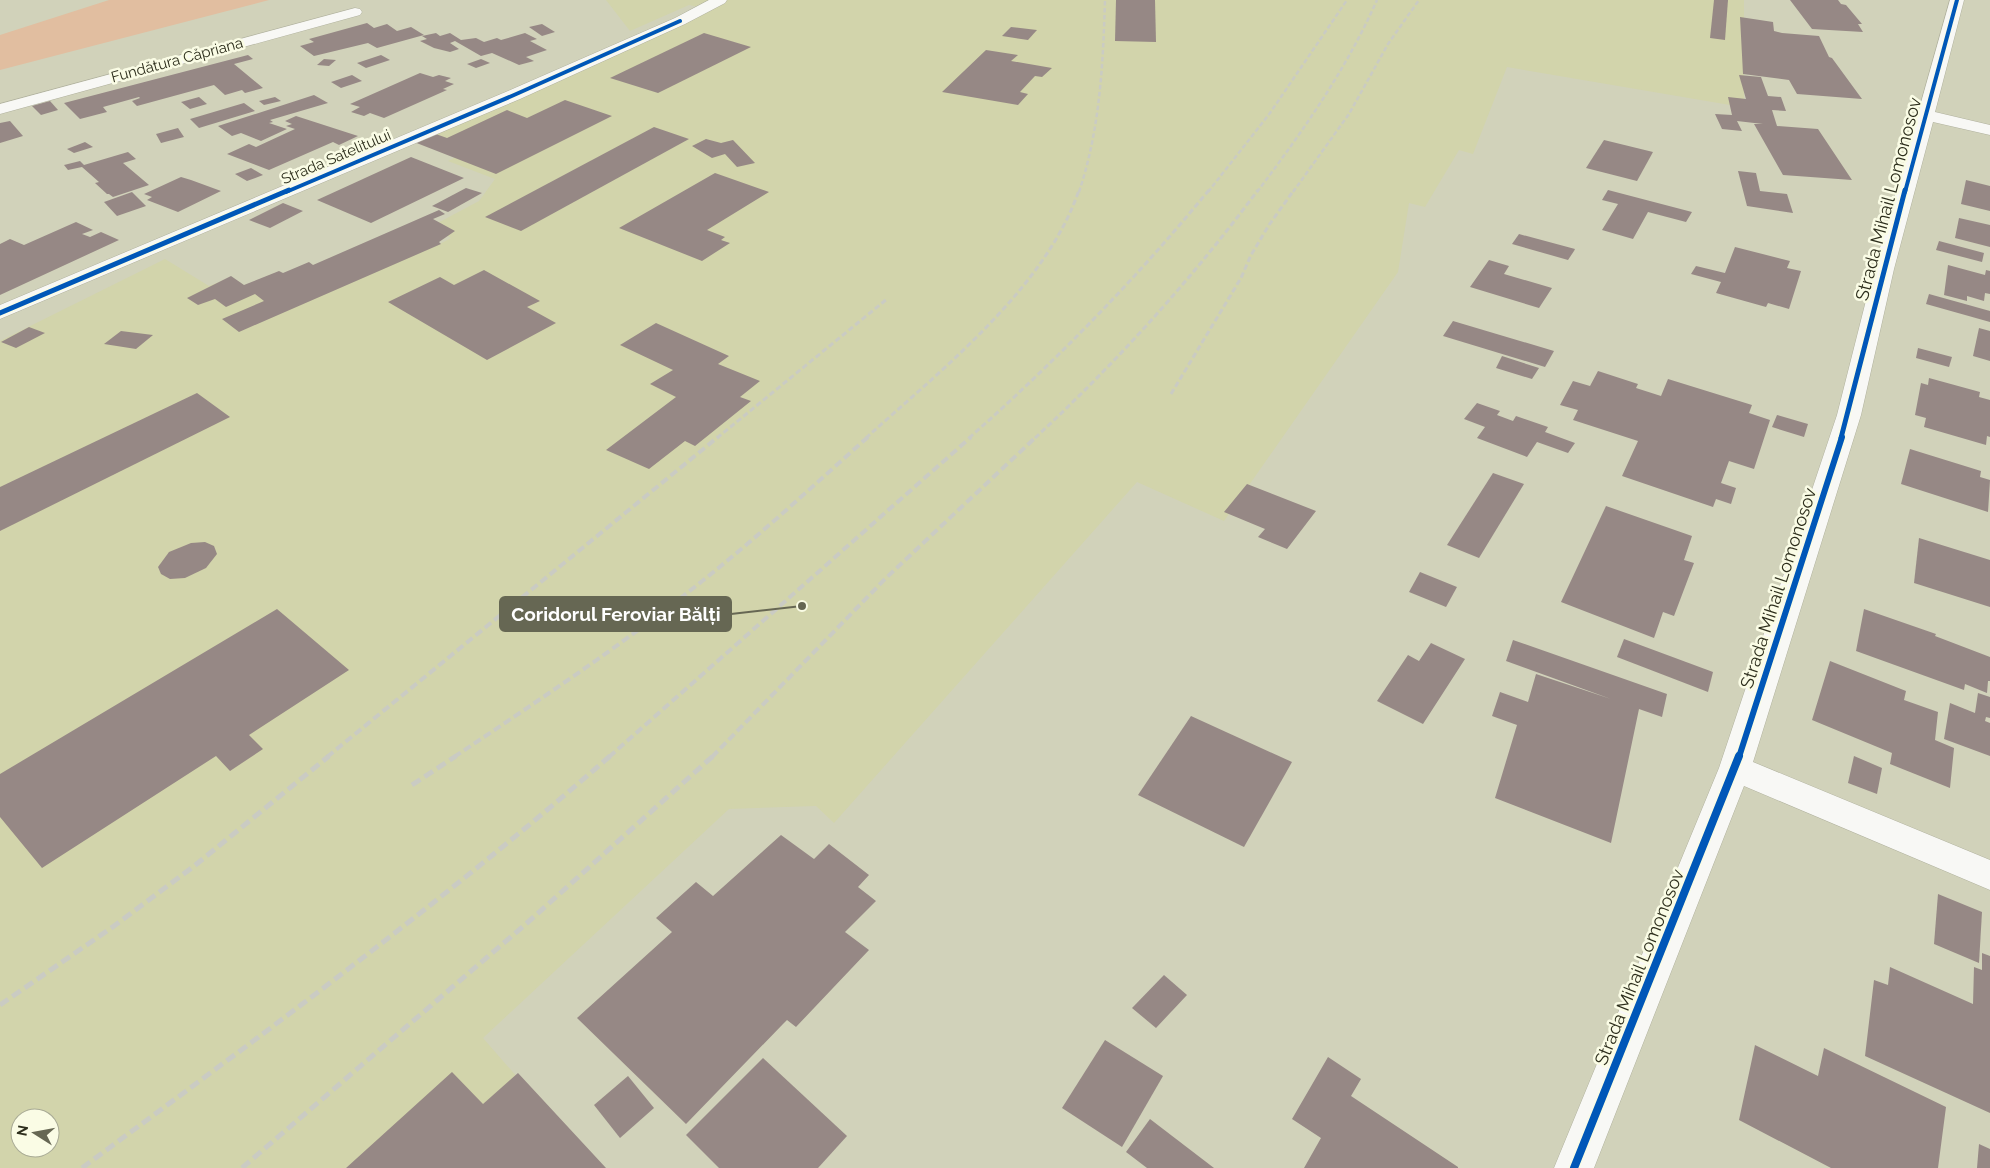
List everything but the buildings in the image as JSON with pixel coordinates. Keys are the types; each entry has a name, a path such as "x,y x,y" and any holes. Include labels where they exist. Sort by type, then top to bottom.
{"street":[{"name":"Strada Satelitului","path":"0,313 514,95 680,21 720,0"},
{"name":"Strada Mihail Lomonosov","path":"1574,1168 1735,768 1849,415 1924,115 1957,0"},
{"name":"Fundătura Căpriana","path":"0,109 355,12"},
{"path":"1924,115 1990,130"},
{"path":"1735,768 1990,875"}],"shaded area":[{"path":"109,0 269,0 0,70 0,35"},
{"path":"606,0 1744,0 1744,101 1730,105 1507,67 1473,154 1459,150 1425,207 1409,203 1398,272 1224,521 1137,482 834,823 816,806 729,809 483,1038 552,1117 370,1168 0,1168 0,341 165,259 209,286 232,277 245,286 272,274 294,289 432,248 451,238 432,226 479,201 495,179 448,161 470,150 428,133 708,9 689,5 630,31"}],"railway":[{"path":"1079,192 1092,145 1096,121 1103,49 1105,0"},
{"path":"1208,192 1270,113 1347,0"},
{"path":"1257,192 1323,99 1352,51 1377,0"},
{"path":"1293,192 1349,114 1388,44 1419,0"},
{"path":"866,438 957,356 1017,294 1042,261 1063,226 1079,190"},
{"path":"969,438 1033,380 1094,319 1153,256 1209,190"},
{"path":"1035,438 1095,380 1180,288 1258,190"},
{"path":"1171,394 1241,278 1251,255 1269,225 1294,190"},
{"path":"717,438 887,299"},
{"path":"327,757 718,437"},
{"path":"454,757 579,672 701,582 786,511 868,437"},
{"path":"609,757 971,437"},
{"path":"713,756 886,578 1036,437"},
{"path":"0,1005 114,926 193,867 329,756"},
{"path":"412,785 456,756"},
{"path":"82,1168 284,1018 417,916 610,756"},
{"path":"242,1168 527,923 713,756"}],"cycle path":[{"path":"1574,1168 1735,768 1849,415 1884,269 1957,0"},
{"path":"0,313 514,95 680,21"}],"place":[{"name":"Coridorul Feroviar Bălți","path":"802,606"}]}
